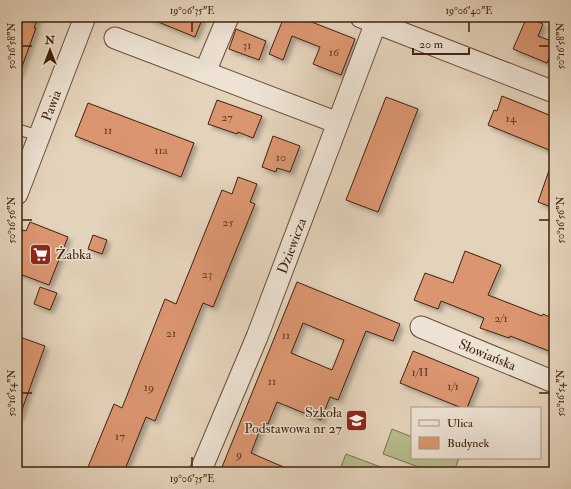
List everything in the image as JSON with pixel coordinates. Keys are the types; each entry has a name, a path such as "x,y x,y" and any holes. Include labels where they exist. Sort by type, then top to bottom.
{"street":[{"name":"Pawia","path":"17,194 85,17"},
{"path":"205,72 228,17"},
{"path":"372,19 554,92"},
{"name":"Dziewicza","path":"200,472 258,337 338,123 372,19"},
{"path":"115,38 338,123"},
{"name":"Słowiańska","path":"422,327 554,382"}],"lane":[{"path":"17,129 39,136"}],"green space":[{"path":"392,429 411,437 411,459 459,459 454,472 432,472 383,454"},
{"path":"346,454 394,472 339,472"}],"building":[{"path":"17,17 38,17 34,28 36,28 19,75 17,75"},
{"path":"146,17 203,17 195,37"},
{"path":"284,17 299,17 355,39 341,75 313,64 320,47 292,36 283,60 269,54"},
{"path":"527,17 543,24 538,36 554,42 554,46 547,63 513,49"},
{"path":"236,29 266,41 259,60 229,49"},
{"path":"502,96 554,117 554,152 488,125 494,110 497,111"},
{"path":"386,97 418,109 378,212 346,200"},
{"path":"217,100 262,116 253,138 238,132 237,134 208,124"},
{"path":"88,103 194,143 181,177 75,136"},
{"path":"273,136 300,146 290,172 277,168 276,172 262,167"},
{"path":"552,162 554,163 554,208 538,202"},
{"path":"238,177 257,184 250,202 255,204 213,307 203,303 155,421 146,417 124,472 86,472 114,404 122,408 165,299 176,304 222,190 232,194"},
{"path":"30,222 68,237 49,285 17,273 17,246 23,230 26,231"},
{"path":"93,235 107,240 102,254 88,249"},
{"path":"465,251 501,265 488,295 542,316 543,314 554,319 554,353 510,336 509,338 480,328 484,318 441,301 438,309 414,300 425,273 453,283"},
{"path":"297,282 400,324 393,341 366,331 338,400 330,397 321,420 277,402 268,424 263,422 251,453 295,472 220,472","holes":["303,323 344,340 332,370 291,353"]},
{"path":"40,287 57,293 50,310 34,304"},
{"path":"17,336 45,346 19,418 17,418"},
{"path":"413,351 479,378 467,407 460,407 400,383"}],"place":[{"name":"Żabka","path":"40,254"},
{"name":"Szkoła Podstawowa nr 27","path":"357,420"}]}
